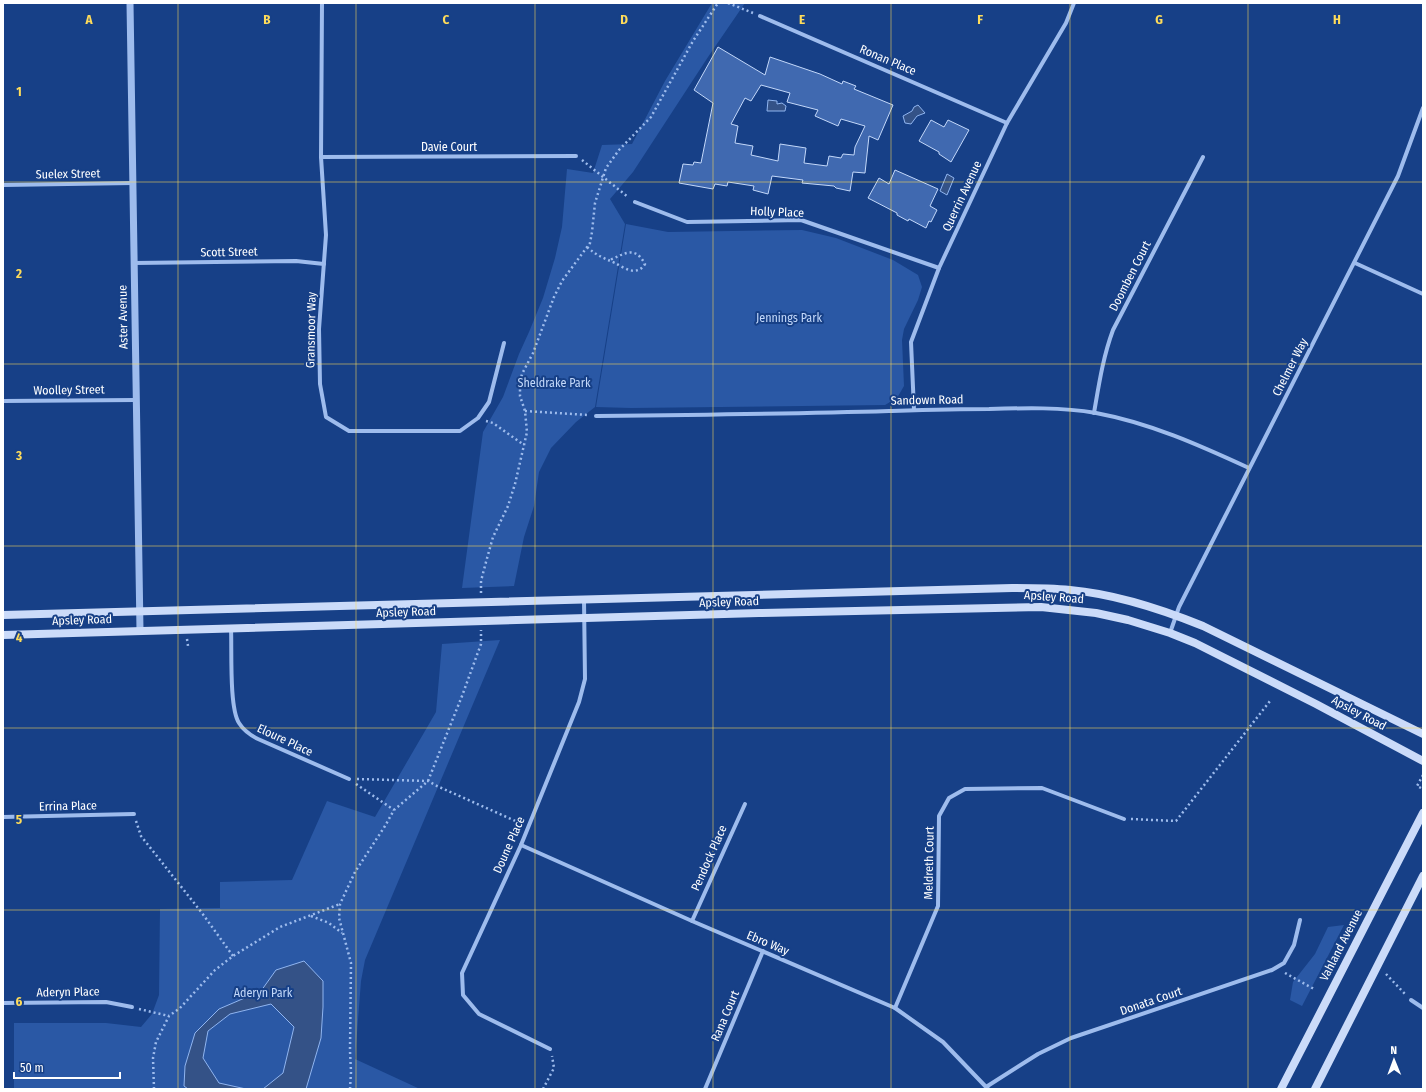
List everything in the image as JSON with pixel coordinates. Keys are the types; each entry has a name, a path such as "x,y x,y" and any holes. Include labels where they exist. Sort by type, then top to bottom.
{"main road":[{"name":"Apsley Road","path":"3,614 1012,588 1071,590 1136,602 1209,628 1423,734"},
{"name":"Apsley Road","path":"3,635 584,618 1041,607 1096,613 1128,620 1170,633 1195,643 1423,761"},
{"name":"Vahland Avenue","path":"1281,1089 1423,812"},
{"path":"1315,1089 1423,876"}],"street":[{"name":"Aster Avenue","path":"130,3 135,400 140,630"},
{"name":"Gransmoor Way","path":"322,3 321,157 326,235 319,329 320,384 326,417 349,431 460,431 478,418 489,402 504,343"},
{"name":"Querrin Avenue","path":"914,410 911,342 939,268 1007,123 1066,24 1074,3"},
{"name":"Ronan Place","path":"760,16 1007,123"},
{"name":"Chelmer Way","path":"1170,633 1179,607 1398,176 1423,108"},
{"name":"Davie Court","path":"321,157 576,156"},
{"name":"Doomben Court","path":"1094,413 1100,374 1113,330 1203,157"},
{"name":"Suelex Street","path":"3,185 132,183"},
{"name":"Holly Place","path":"635,202 686,222 801,220 939,268"},
{"name":"Scott Street","path":"134,263 296,261 324,264"},
{"path":"1355,263 1423,294"},
{"name":"Woolley Street","path":"3,401 135,400"},
{"name":"Sandown Road","path":"596,416 755,415 914,410 1054,408 1094,413 1123,419 1164,431 1249,468"},
{"name":"Doune Place","path":"550,1049 479,1014 463,995 462,973 521,845 583,690 584,600"},
{"name":"Eloure Place","path":"231,628 234,713 238,722 246,732 258,739 348,779"},
{"name":"Meldreth Court","path":"896,1008 938,906 939,816 948,798 965,789 1042,788 1124,819"},
{"name":"Pendock Place","path":"692,921 745,804"},
{"name":"Errina Place","path":"3,816 134,814"},
{"name":"Ebro Way","path":"521,845 692,921 896,1008 943,1042 987,1088"},
{"path":"1280,966 1284,963 1294,945 1300,920"},
{"name":"Rana Court","path":"705,1089 762,951"},
{"name":"Donata Court","path":"987,1088 1038,1054 1071,1038 1280,966"},
{"path":"1411,1000 1423,1008"},
{"name":"Aderyn Place","path":"3,1003 106,1002 132,1007"}],"path":[{"path":"481,593 481,581 493,537 508,506 515,484 527,432 525,411 520,396 522,374 533,353 554,297 562,281 590,243 595,203 606,168 619,150 651,117 693,42 718,3"},
{"path":"728,3 760,16"},
{"path":"576,156 635,202"},
{"path":"587,248 596,255 625,269 633,271 643,268 645,264 643,259 636,254 629,252 623,253 617,258 609,260"},
{"path":"525,411 596,416"},
{"path":"478,418 493,423 524,445"},
{"path":"350,1089 351,963 339,918 340,904 354,872 386,826 394,810 428,781 462,696 481,644 481,637"},
{"path":"187,638 188,646"},
{"path":"1124,819 1176,821 1270,701"},
{"path":"1423,775 1417,786 1423,789"},
{"path":"348,779 428,781 528,827"},
{"path":"348,779 394,810"},
{"path":"134,814 140,836 202,912 233,956"},
{"path":"154,1089 152,1079 153,1058 156,1042 169,1016 180,1008 215,970 233,956 280,927 340,904"},
{"path":"311,916 329,923 342,933"},
{"path":"1280,966 1286,974 1314,989"},
{"path":"1386,974 1411,1000"},
{"path":"132,1007 169,1016"},
{"path":"543,1089 554,1068 550,1049"}],"green space":[{"name":"Sheldrake Park","path":"712,3 745,3 633,172 610,199 625,224 595,407 576,422 551,448 539,472 534,506 524,537 514,586 462,588 483,432 503,397 519,354 543,298 555,258 562,227 567,169 593,173 602,145 632,144 665,81"},
{"name":"Jennings Park","path":"626,224 668,232 802,230 836,238 893,260 918,275 922,287 918,300 904,329 902,340 904,386 897,398 885,405 631,408 596,407"},
{"name":"Aderyn Park","path":"500,640 365,960 361,981 355,1059 420,1089 14,1089 14,1023 106,1023 141,1027 152,1014 159,995 160,909 220,908 220,882 292,880 327,801 375,817 436,712 442,644"},
{"path":"1344,925 1302,1006 1290,1000 1293,982 1315,954 1328,927"}],"shaded area":[{"path":"768,100 777,101 777,104 782,103 786,106 785,111 767,111"},
{"path":"918,105 925,113 917,116 911,124 905,123 903,116 912,111 914,107"},
{"path":"947,174 954,178 947,195 940,191"},
{"path":"304,961 323,981 321,1038 306,1089 263,1089 283,1073 294,1027 271,1004 230,1014 208,1031 203,1058 219,1083 246,1089 188,1089 184,1086 185,1066 195,1033 219,1009 261,991 276,970"}],"building":[{"path":"718,47 765,75 770,57 820,74 842,84 843,81 856,86 854,89 893,105 878,140 869,136 865,173 853,172 850,191 836,188 834,186 802,183 803,180 772,176 768,194 753,190 754,186 728,182 727,186 715,184 713,189 679,183 683,164 693,165 694,162 701,163 713,103 694,90","holes":["761,85 790,93 787,102 818,110 815,116 838,126 841,119 865,126 855,147 854,155 843,154 841,158 829,156 827,166 804,163 806,148 780,144 778,161 751,155 753,146 735,143 738,126 731,124 745,98 751,101"]},
{"path":"931,120 944,127 948,120 969,130 951,162 939,154 939,152 919,141"},
{"path":"895,170 938,189 930,206 937,210 926,228 909,219 908,221 897,215 897,213 868,198 879,178 889,184"}]}
